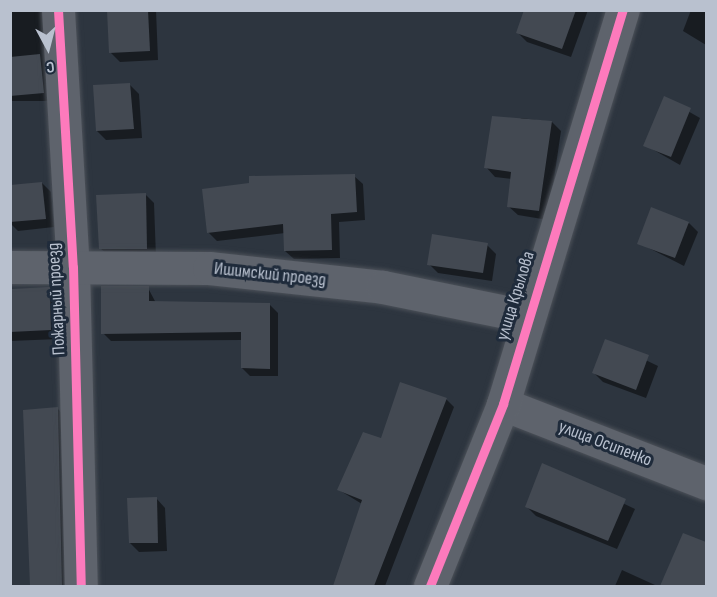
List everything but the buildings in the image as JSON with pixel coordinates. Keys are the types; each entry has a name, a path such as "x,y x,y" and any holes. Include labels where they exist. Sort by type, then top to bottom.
{"street":[{"name":"Пожарный проезд","path":"58,10 72,267 81,586"},
{"name":"улица Крылова","path":"430,586 503,404 526,316 623,10"},
{"name":"Ишимский проезд","path":"10,267 220,269 383,287 526,316"},
{"name":"улица Осипенко","path":"503,404 706,483"}],"cycle path":[{"path":"58,10 73,267 81,586"},
{"path":"430,586 503,404 623,10"}]}
